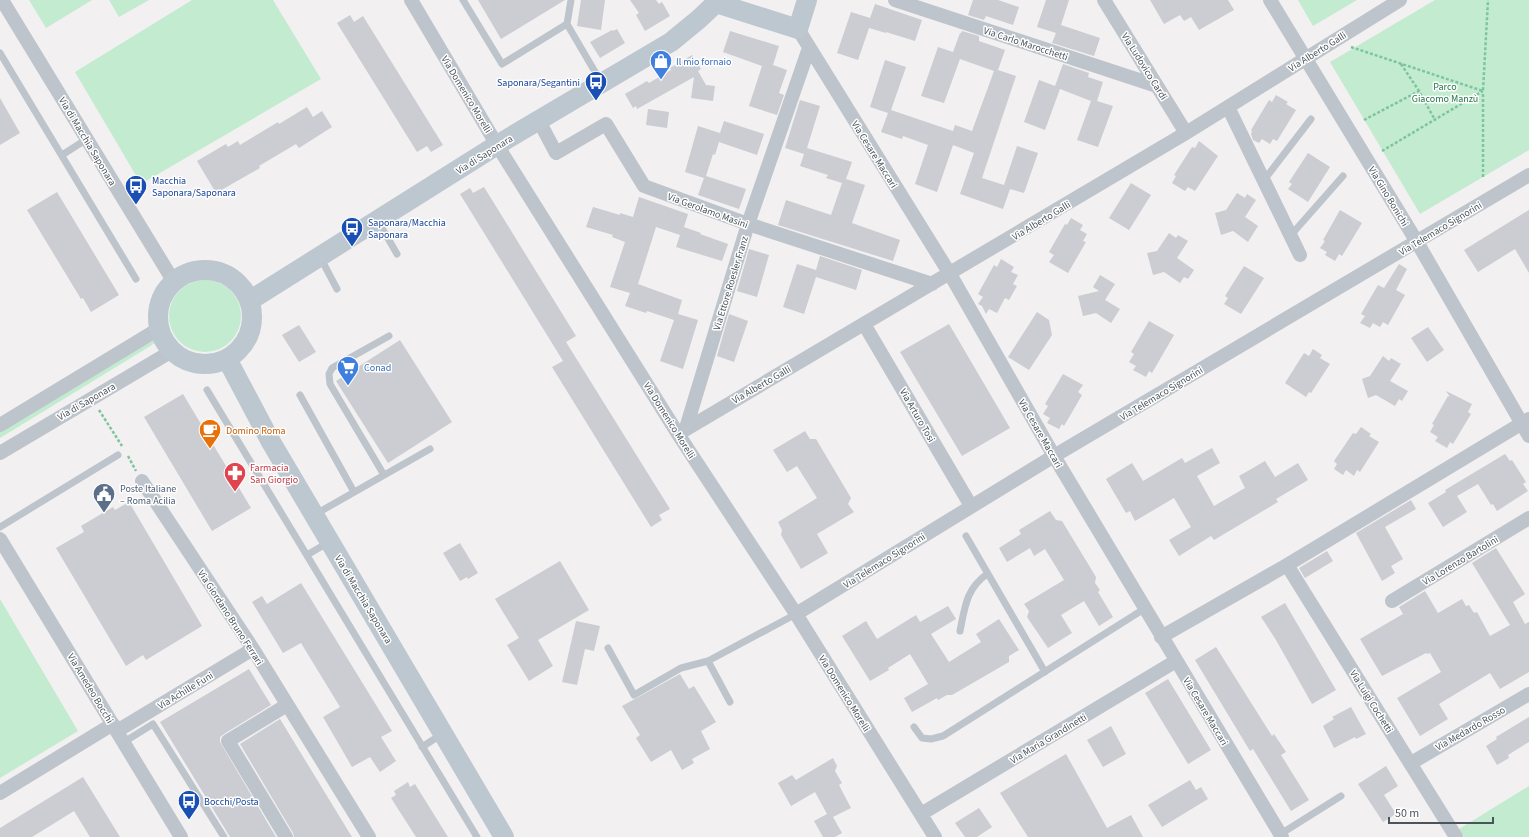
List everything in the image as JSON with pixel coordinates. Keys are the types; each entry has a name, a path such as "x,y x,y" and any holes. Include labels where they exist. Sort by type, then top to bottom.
{"street":[{"name":"Via di Macchia Saponara","path":"2,0 174,282"},
{"name":"Via Domenico Morelli","path":"411,0 497,145 682,431 935,837"},
{"path":"716,1 798,29 807,0"},
{"name":"Via Carlo Marocchetti","path":"895,0 1157,86"},
{"name":"Via Ludovico Cardi","path":"1104,0 1186,133"},
{"name":"Via Gino Bonichi","path":"1270,0 1525,421 1529,436"},
{"name":"Via Alberto Galli","path":"682,431 950,274 1186,133 1400,0"},
{"name":"Via di Saponara","path":"250,301 497,145 671,42 696,23 716,1"},
{"name":"Via Cesare Maccari","path":"798,29 950,274 1054,456 1279,836"},
{"name":"Via Ettore Roesler Franz","path":"682,431 748,224 809,48"},
{"path":"1228,107 1300,255"},
{"name":"Via Gerolamo Masini","path":"539,121 556,153 606,124 644,186 748,224 932,284"},
{"name":"Via Telemaco Signorini","path":"796,614 1054,456 1417,242 1529,174"},
{"path":"202,271 217,272 231,278 242,288 250,301 252,314 251,328 246,341 238,351 227,359 213,364 198,364 184,359 172,351 164,340 158,316 161,303 166,292 174,282 187,274 202,271"},
{"name":"Via Arturo Tosi","path":"864,324 971,506"},
{"path":"0,425 160,328"},
{"name":"Via di Saponara","path":"0,452 172,351"},
{"name":"Via di Macchia Saponara","path":"227,359 271,442 504,837"},
{"path":"1161,637 1287,565 1525,421"},
{"name":"Via Giordano Bruno Ferrari","path":"142,481 253,649 369,837"},
{"name":"Via Lorenzo Bartolini","path":"1392,601 1529,518"},
{"name":"Via Amedeo Bocchi","path":"0,539 181,837"},
{"name":"Via Luigi Cochetti","path":"1287,565 1456,837"},
{"name":"Via Achille Funi","path":"0,793 118,732 253,649"},
{"name":"Via Maria Grandinetti","path":"921,814 1176,661"},
{"name":"Via Medardo Rosso","path":"1411,763 1529,694"},
{"path":"286,837 228,741 287,705"}],"lane":[{"path":"463,0 502,64 567,24"},
{"path":"571,0 567,24 602,84"},
{"path":"0,53 136,278"},
{"path":"1264,180 1311,119"},
{"path":"62,155 87,139"},
{"path":"1291,234 1343,176"},
{"path":"378,220 397,254"},
{"path":"320,257 337,289"},
{"path":"384,475 330,384 329,374 332,368 389,336"},
{"path":"207,390 477,837"},
{"path":"300,395 354,492"},
{"path":"314,515 430,448"},
{"path":"0,527 118,455"},
{"path":"966,536 1044,672"},
{"path":"307,555 330,542"},
{"path":"960,632 967,597 980,579 987,574"},
{"path":"914,727 922,738 931,739 942,736 1144,609"},
{"path":"608,648 634,695 681,668 708,661 796,614"},
{"path":"708,661 730,702"},
{"path":"118,732 153,724 224,837"},
{"path":"422,747 443,733"},
{"path":"1279,836 1342,796"}],"path":[{"path":"1483,178 1483,91 1488,0"},
{"path":"1350,46 1483,91"},
{"path":"1401,64 1419,91 1435,120"},
{"path":"1364,120 1419,91"},
{"path":"1382,151 1483,91"},
{"path":"91,398 123,448"},
{"path":"127,454 142,481"}],"green space":[{"path":"29,0 92,0 46,28"},
{"path":"109,0 149,0 119,17"},
{"path":"192,0 273,0 321,79 141,184 75,72"},
{"path":"1298,0 1357,0 1313,26"},
{"name":"Parco Giacomo Manzù","path":"1435,0 1529,0 1529,150 1420,214 1330,62"},
{"path":"198,280 212,280 219,282 231,290 239,302 241,316 239,330 231,342 219,350 212,352 198,352 191,350 179,342 171,330 169,323 169,309 171,302 179,290 191,282"},
{"path":"153,340 154,343 152,345 0,438 0,430"},
{"path":"0,599 78,731 0,778"},
{"path":"1529,786 1529,837 1464,837 1459,829"}],"building":[{"path":"478,0 565,0 501,39"},
{"path":"581,0 605,0 601,30 577,26"},
{"path":"630,0 656,0 659,4 662,2 670,16 645,31 636,15 639,13"},
{"path":"973,0 998,0 1019,7 1013,25 986,16 984,20 968,15"},
{"path":"1046,0 1069,0 1061,25 1100,38 1094,56 1052,43 1056,33 1037,27"},
{"path":"1150,0 1228,0 1234,10 1199,30 1191,17 1184,21 1180,15 1164,24"},
{"path":"875,4 922,20 915,41 869,28 858,60 837,53 851,12 870,18"},
{"path":"350,15 354,22 363,16 443,145 431,152 427,146 417,152 337,23"},
{"path":"617,29 625,43 600,58 590,42 612,30"},
{"path":"730,31 779,46 773,65 787,70 779,93 784,95 777,115 749,106 762,66 723,52"},
{"path":"962,31 979,36 979,41 1005,50 998,70 1016,76 982,178 1004,185 1017,146 1038,153 1024,193 1010,189 1003,209 960,194 974,153 953,145 937,192 915,184 928,145 903,136 902,139 881,132 888,113 870,107 885,60 906,67 891,110 953,131 955,125 972,131 994,71 960,59 944,103 921,96 938,47 953,52"},
{"path":"692,55 701,69 698,71 706,85 715,86 713,101 691,98 694,77 637,109 636,106 633,108 625,94 647,81 649,83"},
{"path":"1063,64 1089,73 1088,77 1103,82 1097,101 1113,106 1098,147 1077,140 1091,101 1060,89 1045,130 1024,122 1039,80 1055,86"},
{"path":"1276,95 1288,102 1286,104 1296,110 1277,141 1273,139 1270,144 1262,139 1259,143 1253,140 1251,130 1269,100 1272,102"},
{"path":"0,98 20,133 0,145"},
{"path":"800,100 820,106 807,148 852,162 846,179 865,185 852,223 900,240 893,261 778,225 786,200 831,215 842,183 826,178 828,175 800,166 804,154 785,148"},
{"path":"307,107 313,117 322,111 332,127 299,148 296,144 259,166 260,168 216,193 197,161 226,144 228,147 238,141 240,145 278,122 279,124"},
{"path":"648,109 669,112 667,128 646,125"},
{"path":"724,121 764,134 757,155 719,142 715,155 713,154 706,176 746,189 739,209 698,195 704,178 685,172 698,126 720,133"},
{"path":"1199,141 1218,156 1195,191 1188,187 1185,191 1172,183 1176,176 1174,175 1192,147 1195,148"},
{"path":"1308,153 1330,167 1308,202 1288,189 1292,184 1289,182"},
{"path":"1131,183 1151,195 1129,230 1109,218"},
{"path":"484,187 576,336 566,342 670,509 659,515 662,520 651,527 552,367 563,361 460,194 470,188 473,193"},
{"path":"57,192 119,295 91,312 83,298 81,299 27,210"},
{"path":"1237,193 1245,198 1247,194 1256,200 1245,217 1258,226 1248,242 1233,231 1221,235 1215,213 1226,210"},
{"path":"639,197 688,214 684,227 728,244 722,261 676,247 680,235 656,227 638,284 682,300 678,314 698,320 683,369 660,361 674,320 647,311 646,313 625,306 630,293 610,287 625,242 612,237 613,235 586,227 593,207 620,215 620,213 633,217"},
{"path":"1340,210 1362,223 1342,256 1339,254 1335,261 1325,255 1327,252 1320,248"},
{"path":"1529,210 1529,273 1515,249 1478,272 1464,250"},
{"path":"1071,218 1083,225 1080,230 1087,234 1083,241 1086,242 1068,273 1049,262 1054,255 1049,252 1065,224 1067,225"},
{"path":"1169,233 1176,238 1178,235 1188,241 1177,258 1194,270 1188,279 1184,277 1180,283 1164,272 1153,275 1147,253 1157,251"},
{"path":"749,249 769,255 757,297 737,291"},
{"path":"820,256 862,270 856,290 816,277 804,314 783,307 797,264 816,270"},
{"path":"1001,259 1014,267 1011,272 1018,275 1013,284 1017,286 1009,300 1005,298 997,313 989,309 986,314 982,306 978,304 983,297 978,294 994,265 997,267"},
{"path":"1399,264 1407,269 1396,290 1405,295 1388,325 1383,322 1380,327 1373,323 1370,328 1360,323 1365,316 1361,314 1378,285 1384,288"},
{"path":"1244,266 1264,278 1241,314 1224,304 1228,298 1225,296"},
{"path":"1100,275 1115,284 1105,300 1120,309 1111,323 1096,313 1083,316 1078,296 1099,291 1093,287"},
{"path":"1037,312 1049,320 1052,335 1029,370 1008,357"},
{"path":"729,314 748,321 734,362 717,356"},
{"path":"1149,321 1174,335 1152,373 1149,371 1146,377 1133,370 1136,366 1129,362 1134,354 1131,352"},
{"path":"949,324 1010,428 962,456 900,352"},
{"path":"299,325 316,352 299,362 282,335"},
{"path":"1428,327 1444,350 1427,362 1411,338"},
{"path":"400,340 452,422 388,463 336,381"},
{"path":"1313,349 1322,355 1320,358 1330,364 1311,393 1309,392 1306,397 1285,383 1304,353 1309,356"},
{"path":"1383,356 1389,361 1391,358 1401,364 1390,381 1408,391 1402,401 1399,399 1395,406 1376,395 1368,398 1362,379 1370,376"},
{"path":"1063,374 1083,385 1078,392 1082,395 1064,426 1062,424 1059,429 1047,423 1050,418 1043,414 1048,406 1045,404"},
{"path":"1446,391 1472,404 1468,412 1471,414 1453,444 1450,442 1447,448 1435,441 1438,437 1430,432 1434,425 1432,424 1448,396 1450,397"},
{"path":"183,394 251,508 212,531 144,417"},
{"path":"1361,427 1371,434 1369,436 1379,442 1360,472 1357,470 1354,476 1346,470 1343,475 1334,469 1337,464 1334,461 1353,433 1356,434"},
{"path":"805,431 810,439 816,439 851,498 848,504 854,512 817,534 828,553 801,569 781,535 782,530 778,522 817,498 797,466 787,472 773,450"},
{"path":"1212,448 1220,463 1197,476 1214,506 1245,488 1239,476 1265,461 1275,477 1298,463 1308,480 1276,499 1278,502 1214,540 1211,536 1179,556 1169,540 1191,527 1174,498 1135,521 1130,511 1126,513 1106,479 1132,463 1143,481 1182,458 1185,463"},
{"path":"1505,454 1510,461 1512,460 1526,482 1523,484 1528,491 1497,511 1493,504 1491,505 1478,484 1457,496 1467,512 1443,527 1428,503 1446,492 1445,490"},
{"path":"1411,500 1416,509 1385,527 1403,559 1391,566 1395,573 1382,581 1356,533"},
{"path":"129,502 202,626 146,660 143,655 126,666 56,548 84,532 81,526 113,507 115,510"},
{"path":"1050,511 1056,520 1062,521 1096,577 1095,583 1100,590 1098,592 1113,617 1099,626 1084,601 1061,615 1072,633 1048,648 1027,617 1029,611 1024,604 1064,580 1045,549 1034,556 1030,548 1007,562 999,548 1021,534 1019,530"},
{"path":"460,543 478,573 468,579 467,577 460,581 443,553"},
{"path":"1496,548 1525,594 1513,602 1525,624 1529,622 1529,672 1500,689 1490,673 1439,704 1448,719 1420,736 1397,698 1441,672 1430,653 1426,653 1382,676 1360,639 1403,614 1399,607 1425,591 1438,613 1462,599 1466,606 1469,605 1474,613 1477,612 1490,636 1510,625 1472,563"},
{"path":"1327,551 1333,561 1305,578 1299,568"},
{"path":"560,561 589,610 538,640 553,666 529,681 507,645 519,638 495,599"},
{"path":"301,583 392,731 381,737 396,761 380,772 370,757 352,767 323,717 340,707 301,643 283,653 252,602 262,596 267,604"},
{"path":"1285,603 1336,690 1312,704 1276,640 1261,617"},
{"path":"948,606 956,619 931,634 949,662 981,642 976,634 999,619 1019,650 1009,656 1009,662 952,695 947,695 938,700 937,698 912,712 904,698 928,684 910,654 888,668 889,670 870,681 842,636 866,621 877,639 916,615 920,622"},
{"path":"576,621 600,626 594,651 585,649 577,685 562,682"},
{"path":"1216,647 1272,736 1274,734 1286,752 1281,755 1309,800 1291,811 1253,749 1250,751 1195,660"},
{"path":"249,669 271,705 224,734 220,737 220,742 276,837 230,837 160,722"},
{"path":"680,674 689,689 694,686 716,722 701,731 710,749 692,759 694,763 682,770 671,750 651,762 636,738 640,735 622,706"},
{"path":"1168,679 1211,750 1188,764 1145,693"},
{"path":"1351,707 1366,734 1356,739 1355,737 1334,748 1323,726 1334,719 1332,717"},
{"path":"1529,717 1529,742 1508,755 1509,758 1497,765 1486,746 1497,739 1496,737"},
{"path":"280,719 352,837 294,837 240,744"},
{"path":"1111,726 1126,754 1103,767 1087,740"},
{"path":"1066,754 1107,828 1131,815 1143,837 1028,837 1000,793"},
{"path":"833,758 837,766 835,771 842,783 839,785 851,808 833,817 842,833 835,837 823,837 814,821 827,814 815,792 791,806 778,783 792,775 796,780"},
{"path":"1386,766 1398,786 1384,795 1396,814 1383,822 1358,784"},
{"path":"83,777 120,837 90,837 74,811 32,837 0,837 0,828"},
{"path":"1190,780 1196,790 1201,787 1208,799 1162,827 1148,805"},
{"path":"408,782 410,787 415,784 448,837 416,837 391,798 396,795 394,791"},
{"path":"979,808 992,827 977,837 965,837 955,823"}],"place":[{"name":"Il mio fornaio","path":"661,80"},
{"name":"Saponara/Segantini","path":"596,102"},
{"name":"Macchia Saponara/Saponara","path":"136,206"},
{"name":"Saponara/Macchia Saponara","path":"352,248"},
{"name":"Conad","path":"348,386"},
{"name":"Domino Roma","path":"210,450"},
{"name":"Farmacia San Giorgio","path":"235,492"},
{"name":"Poste Italiane – Roma Acilia","path":"104,514"},
{"name":"Bocchi/Posta","path":"189,820"}]}
